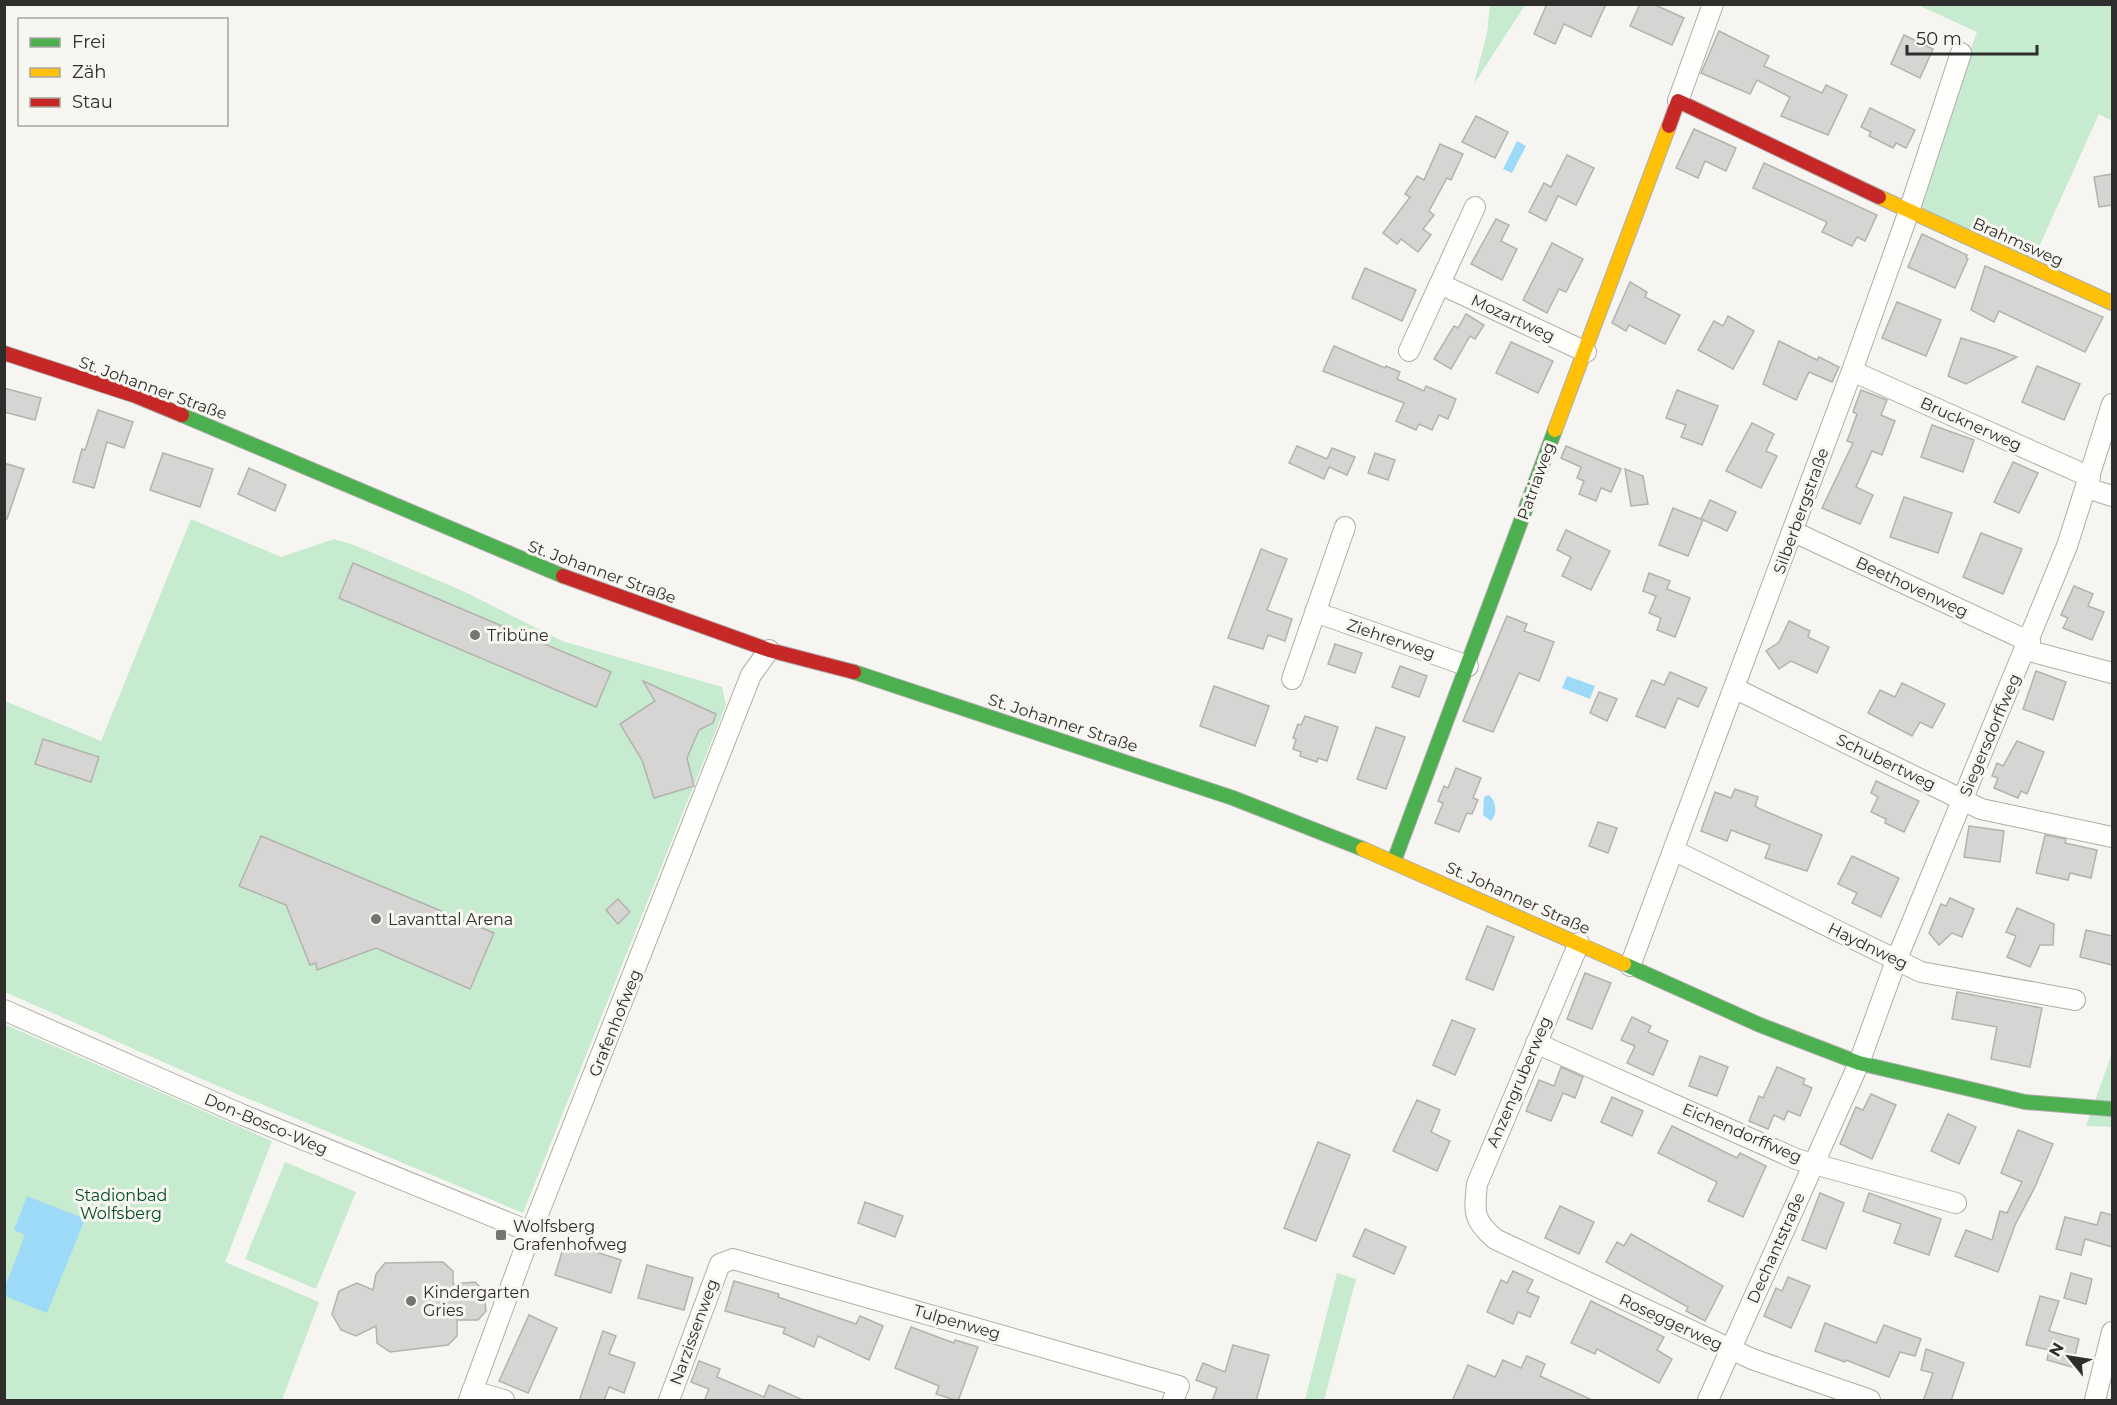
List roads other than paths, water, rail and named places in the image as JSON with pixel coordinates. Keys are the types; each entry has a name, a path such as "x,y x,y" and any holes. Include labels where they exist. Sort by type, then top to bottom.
{"street":[{"name":"Patriaweg","path":"1394,861 1586,352 1713,4"},
{"name":"Silberbergstraße","path":"1630,966 1794,532 1909,211 1961,53"},
{"path":"1678,101 1909,211"},
{"path":"1409,351 1475,207"},
{"name":"Brahmsweg","path":"1909,211 2112,303"},
{"name":"Mozartweg","path":"1440,284 1586,352"},
{"name":"St. Johanner Straße","path":"4,353 136,396 268,449 528,563 769,650 839,667 1233,798 1394,861 1760,1024 1859,1063 1961,1089 2025,1102 2112,1109"},
{"name":"Brucknerweg","path":"1852,371 2089,482 2112,496"},
{"name":"Siegersdorffweg","path":"1859,1063 1896,961 2028,646 2089,482 2112,404"},
{"path":"1292,678 1345,527"},
{"name":"Beethovenweg","path":"1794,532 2028,646 2112,673"},
{"name":"Ziehrerweg","path":"1315,612 1468,666"},
{"name":"Grafenhofweg","path":"471,1396 531,1232 751,675 769,650"},
{"name":"Schubertweg","path":"1734,688 1981,809 2112,837"},
{"name":"Haydnweg","path":"1675,852 1921,972 2075,1000"},
{"name":"Anzengruberweg","path":"1480,1225 1475,1206 1477,1184 1579,943"},
{"name":"Don-Bosco-Weg","path":"4,1010 253,1119 531,1232"},
{"name":"Eichendorffweg","path":"1536,1043 1796,1159 1814,1162 1956,1203"},
{"name":"Dechantstraße","path":"1708,1401 1859,1063"},
{"name":"Roseggerweg","path":"1480,1225 1495,1239 1730,1350 1870,1401"},
{"name":"Tulpenweg","path":"720,1264 733,1259 1179,1386 1173,1401"},
{"name":"Narzissenweg","path":"669,1401 720,1264"},
{"path":"2095,1401 2112,1332"},
{"path":"471,1396 504,1401"}],"water":[{"path":"1517,141 1526,146 1512,173 1503,169"},
{"path":"1567,676 1595,686 1590,699 1562,688"},
{"path":"1489,795 1495,808 1495,815 1491,821 1483,815 1484,797"},
{"path":"27,1196 85,1219 47,1313 5,1296 5,1287 25,1235 14,1230"}],"place":[{"name":"Tribüne","path":"475,635"},
{"name":"Lavanttal Arena","path":"376,919"},
{"name":"Wolfsberg Grafenhofweg","path":"501,1235"},
{"name":"Kindergarten Gries","path":"411,1301"}],"park label":[{"name":"Stadionbad Wolfsberg","path":"121,1204"}]}
